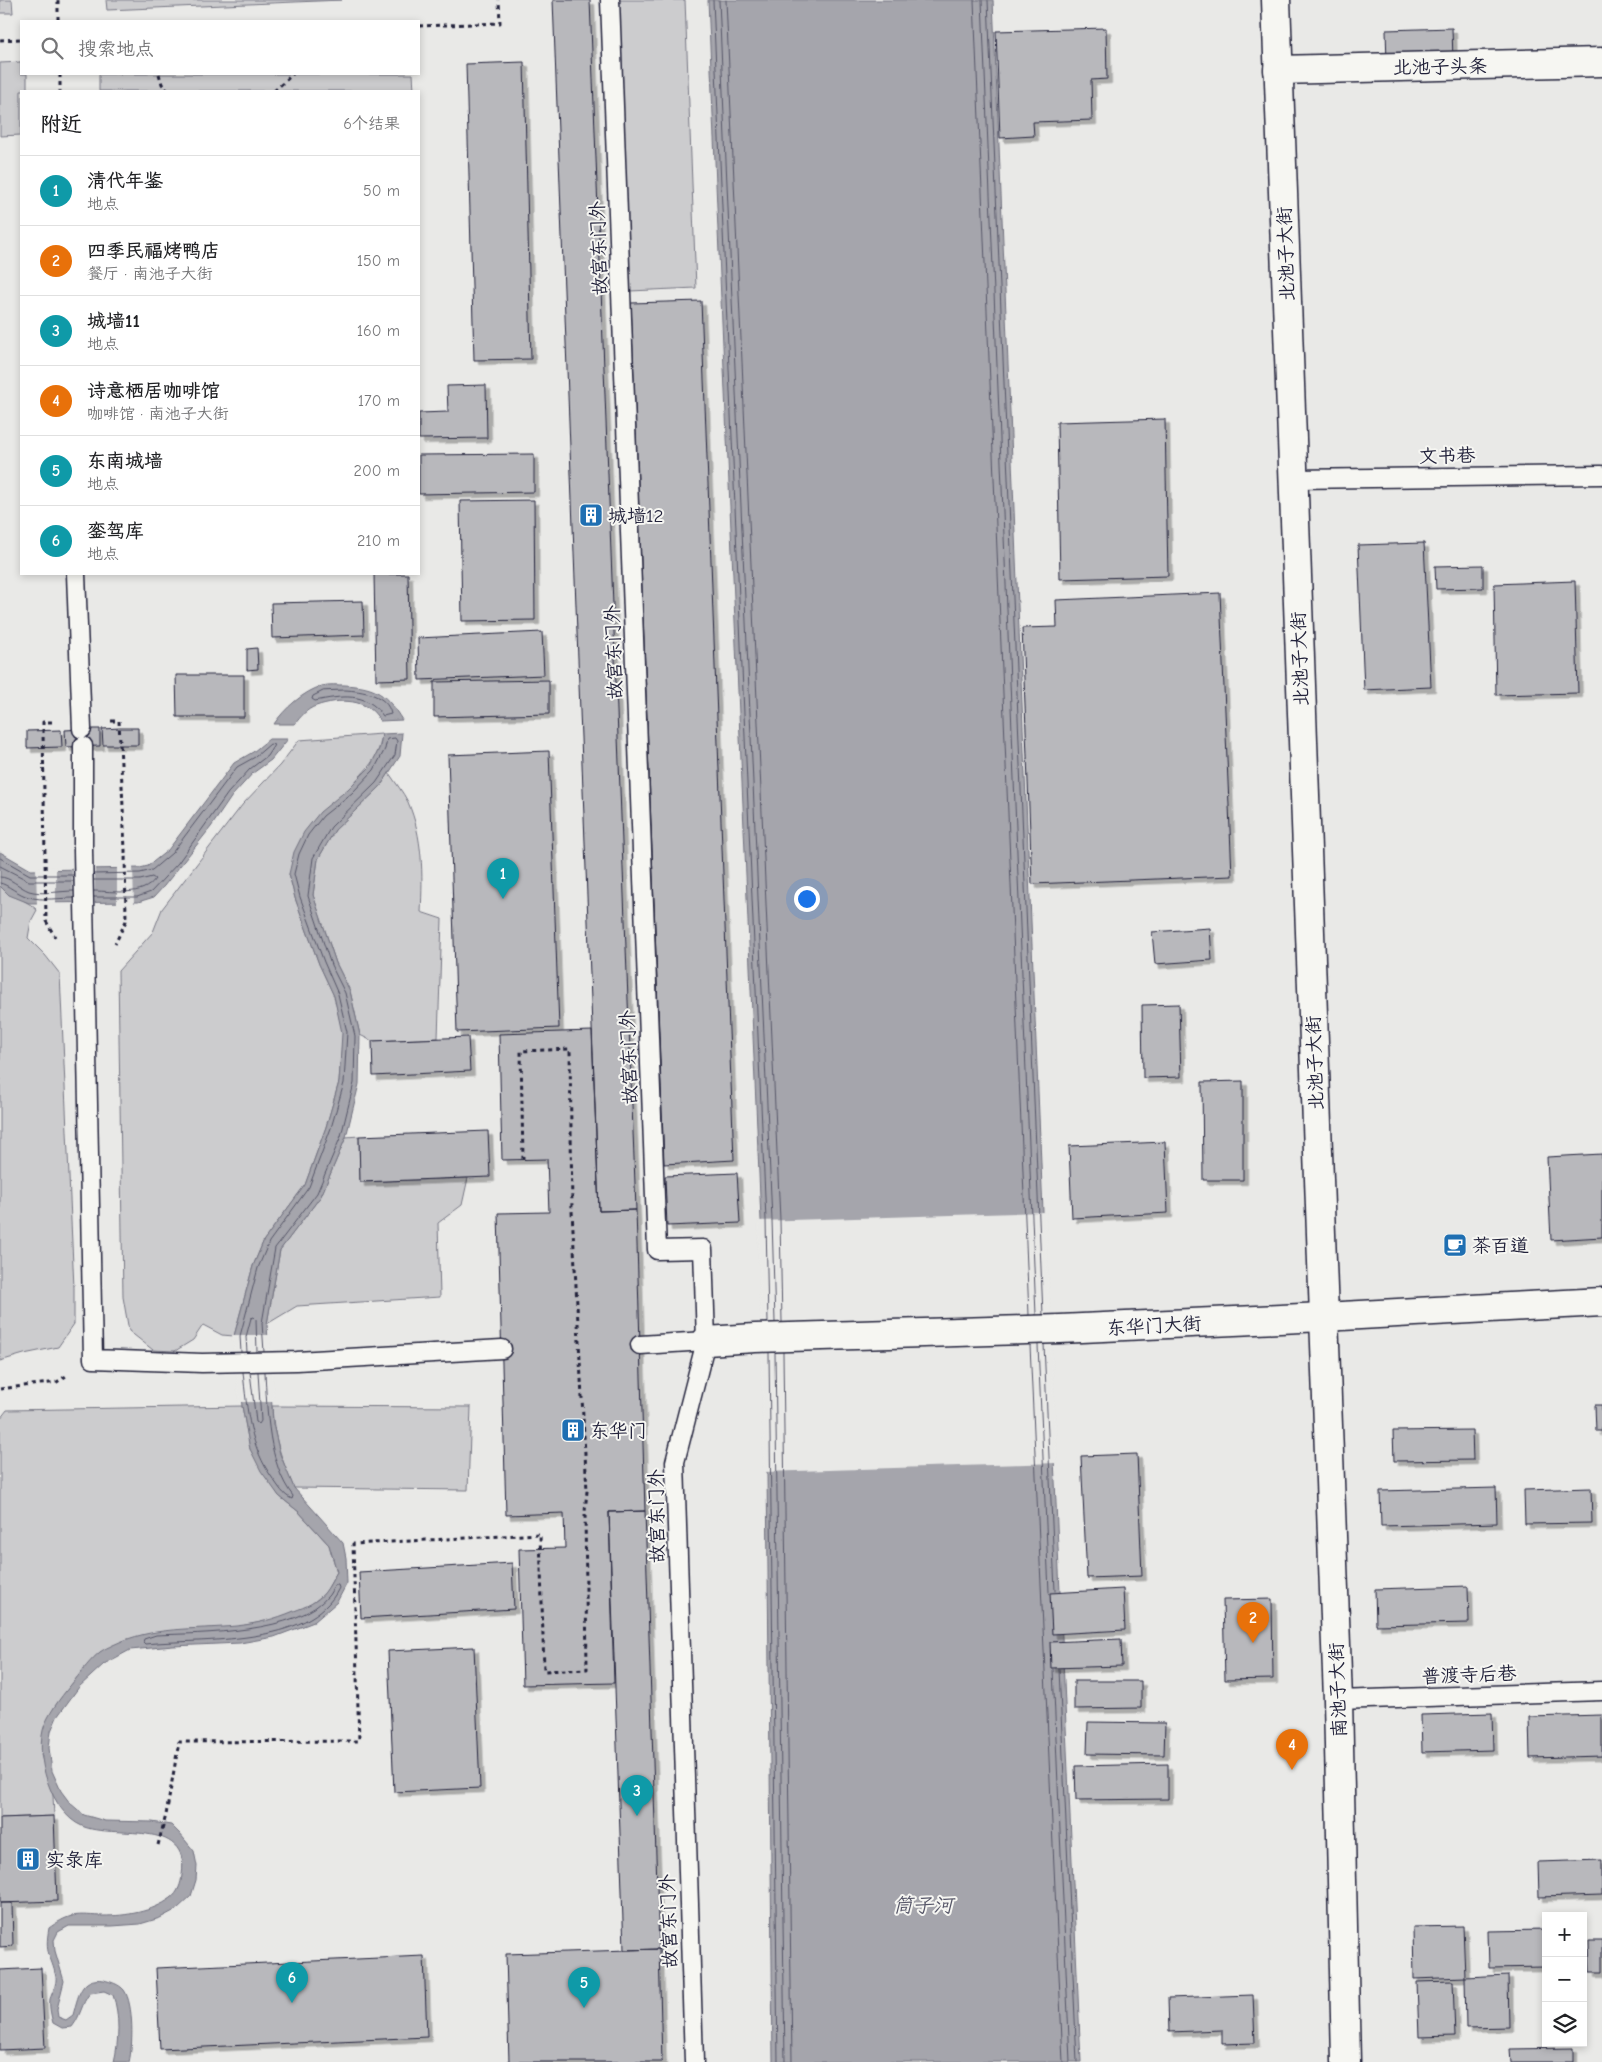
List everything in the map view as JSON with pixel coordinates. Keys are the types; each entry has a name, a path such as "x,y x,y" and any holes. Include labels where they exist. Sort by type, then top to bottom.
{"street":[{"name":"北池子大街","path":"1276,0 1323,1317"},
{"name":"北池子头条","path":"1278,70 1602,62"},
{"name":"东华门大街","path":"706,1341 1060,1329 1602,1302"},
{"name":"南池子大街","path":"1323,1317 1338,1700 1346,2062"}],"lane":[{"name":"故宫东门外","path":"610,0 657,1250 703,1249 706,1341 676,1462 694,2062"},
{"name":"文书巷","path":"1293,479 1602,475"},
{"path":"76,575 82,738 93,1359 202,1363 297,1361 502,1349"},
{"path":"640,1345 706,1341"},
{"name":"普渡寺后巷","path":"1338,1700 1602,1691"}],"path":[{"path":"58,0 58,20"},
{"path":"420,26 500,23 499,0"},
{"path":"0,40 20,39"},
{"path":"60,75 60,90"},
{"path":"159,75 162,84 167,90"},
{"path":"275,90 292,75"},
{"path":"120,728 126,850 126,921"},
{"path":"44,731 46,921"},
{"path":"158,1845 166,1815 179,1742 359,1741 353,1544 540,1534 544,1671 587,1669 585,1512 587,1491 573,1249 570,1050 521,1051 523,1160"},
{"path":"0,1389 57,1382 93,1359"}],"shaded area":[{"path":"0,0 12,0 13,13 0,13"},
{"path":"106,0 342,0 107,10"},
{"path":"619,0 685,0 696,288 630,291"},
{"path":"20,62 20,75 27,75 27,90 20,90 20,135 0,136 0,63"},
{"path":"99,75 413,75 414,90 99,90"},
{"path":"382,734 373,760 347,792 289,874 295,898 319,964 334,996 343,1034 339,1082 326,1127 305,1185 264,1240 253,1266 234,1336 222,1335 203,1325 193,1340 175,1351 153,1350 129,1331 123,1297 118,971 153,932 162,909 243,804 280,765 299,740"},
{"path":"389,773 408,802 417,829 422,870 421,912 442,919 438,1038 372,1041 360,1035 350,991 336,963 313,895 318,859 335,830 380,787"},
{"path":"0,886 37,910 31,921 28,938 60,974 74,1324 58,1347 0,1361"},
{"path":"359,1136 360,1182 468,1178 462,1205 438,1223 440,1297 297,1306 267,1324 280,1250 321,1196 346,1137"},
{"path":"242,1406 250,1449 279,1496 299,1512 329,1545 337,1572 325,1593 309,1606 273,1620 100,1652 75,1680 54,1708 41,1755 53,1796 54,1816 0,1818 0,1419 7,1410"},
{"path":"272,1406 471,1407 468,1490 294,1488 279,1448 274,1428"}],"water":[{"name":"筒子河","path":"708,0 993,0 1043,1212 1081,2062 773,2062 767,1472 761,1220"},
{"path":"325,685 345,685 373,690 380,694 391,704 402,720 380,721 369,708 361,704 343,701 325,703 313,707 304,713 295,724 274,724 283,712 315,688"},
{"path":"402,733 400,756 380,787 335,830 318,859 313,895 336,963 350,991 360,1035 359,1084 346,1137 321,1196 280,1250 267,1324 273,1424 280,1454 294,1488 343,1543 347,1583 337,1602 314,1622 274,1637 240,1643 130,1650 104,1664 79,1687 57,1717 51,1731 49,1748 52,1771 61,1791 70,1803 84,1815 105,1821 152,1822 171,1825 194,1851 197,1866 196,1880 191,1896 177,1909 160,1918 140,1924 69,1926 58,1932 54,1940 55,1951 64,1981 57,2009 58,2017 66,2020 73,2015 81,1990 90,1981 104,1980 120,1986 127,1996 132,2025 129,2062 114,2062 118,2028 117,2011 113,1995 104,1991 90,1993 72,2027 62,2028 53,2023 50,1999 56,1977 47,1944 49,1928 72,1916 130,1914 164,1903 176,1894 179,1888 182,1875 182,1857 174,1845 162,1838 147,1834 95,1830 82,1826 71,1819 61,1809 47,1781 41,1751 42,1736 51,1712 90,1662 105,1649 128,1639 158,1632 243,1625 280,1616 307,1606 319,1599 327,1590 337,1572 329,1545 299,1512 279,1496 261,1471 250,1449 242,1406 234,1336 253,1266 264,1240 305,1185 326,1127 339,1082 342,1033 334,996 319,964 295,898 289,874 294,852 304,832 320,812 348,789 370,767 380,747 382,734"},
{"path":"269,739 288,739 271,760 253,773 232,796 211,827 154,897 138,902 29,903 9,895 0,886 0,852 31,870 140,868 148,866 168,850 234,763 253,752"}],"pier":[{"path":"117,866 133,866 134,905 117,905"},
{"path":"56,867 56,905 37,905 36,868"},
{"path":"72,867 95,867 95,905 73,905"},
{"path":"1045,1212 1057,1463 764,1472 758,1221"},
{"path":"232,1335 270,1335 274,1402 239,1402"}],"building":[{"name":"城墙12","path":"553,0 590,0 636,1210 599,1211"},
{"path":"1106,28 1107,79 1091,80 1092,120 1033,122 1034,136 1000,138 996,31"},
{"path":"1452,28 1453,61 1387,63 1386,30"},
{"path":"524,62 531,359 474,360 466,64"},
{"path":"701,301 734,1160 664,1164 631,303"},
{"path":"486,385 487,438 420,439 420,413 448,412 447,386"},
{"path":"1165,419 1168,576 1060,579 1057,422"},
{"path":"534,454 534,492 420,494 420,455"},
{"path":"534,500 535,620 462,621 460,501"},
{"path":"1424,543 1431,687 1364,690 1358,545"},
{"path":"1483,565 1483,588 1436,589 1435,566"},
{"path":"374,575 408,575 410,679 376,680"},
{"path":"1575,581 1578,693 1496,695 1494,584"},
{"path":"1220,593 1232,876 1032,884 1022,628 1057,627 1056,600"},
{"path":"363,601 364,635 272,638 271,603"},
{"path":"542,632 544,675 419,680 418,638"},
{"path":"257,648 258,669 247,670 247,649"},
{"path":"176,675 244,675 244,717 177,717"},
{"path":"549,680 549,714 434,717 434,682"},
{"path":"138,728 138,745 103,745 102,729"},
{"path":"100,729 100,746 66,747 65,730"},
{"path":"61,730 62,747 27,748 27,731"},
{"path":"549,751 559,1028 457,1032 448,755"},
{"path":"1210,928 1212,960 1155,964 1152,932"},
{"path":"1179,1004 1181,1077 1143,1078 1142,1005"},
{"name":"东华门","path":"592,1031 599,1211 636,1210 645,1511 609,1512 614,1683 523,1685 519,1549 565,1548 564,1513 506,1515 498,1213 549,1212 547,1159 502,1160 499,1034"},
{"path":"468,1037 470,1071 373,1076 372,1041"},
{"path":"1243,1081 1243,1180 1203,1180 1202,1082"},
{"path":"488,1131 490,1177 360,1182 359,1136"},
{"path":"1165,1142 1168,1213 1072,1218 1069,1146"},
{"path":"1602,1154 1602,1237 1551,1240 1547,1157"},
{"path":"737,1173 740,1223 667,1226 665,1176"},
{"path":"1595,1405 1602,1405 1602,1431 1596,1431"},
{"path":"1472,1430 1473,1460 1394,1461 1393,1431"},
{"path":"1137,1454 1142,1576 1087,1578 1081,1456"},
{"path":"1496,1488 1497,1523 1381,1526 1380,1491"},
{"path":"1591,1488 1592,1523 1525,1524 1524,1490"},
{"path":"645,1511 659,1949 624,1950 609,1512"},
{"path":"512,1563 514,1609 361,1618 359,1572"},
{"path":"1468,1586 1469,1623 1376,1625 1375,1589"},
{"path":"1123,1589 1125,1630 1052,1634 1050,1593"},
{"path":"1272,1599 1273,1679 1225,1680 1223,1600"},
{"path":"1121,1639 1122,1666 1051,1668 1050,1642"},
{"path":"474,1647 480,1788 394,1792 388,1651"},
{"path":"1074,1681 1141,1681 1141,1708 1074,1709"},
{"path":"1492,1713 1493,1750 1422,1752 1421,1715"},
{"path":"1602,1715 1602,1756 1530,1758 1529,1717"},
{"path":"1088,1722 1165,1723 1164,1755 1087,1754"},
{"path":"1168,1764 1168,1799 1076,1800 1075,1766"},
{"name":"实录库","path":"54,1816 57,1901 0,1903 0,1818"},
{"path":"1602,1860 1602,1895 1539,1897 1538,1862"},
{"path":"0,1903 12,1903 13,1946 0,1947"},
{"path":"1463,1926 1465,1977 1414,1979 1413,1927"},
{"path":"1542,1930 1542,1967 1489,1968 1488,1931"},
{"path":"1589,1941 1602,1941 1602,1973 1590,1973"},
{"path":"659,1949 662,2062 509,2062 506,1954"},
{"path":"424,1956 427,2037 160,2049 156,1968"},
{"path":"41,1968 45,2048 0,2050 0,1970"},
{"path":"1508,1975 1509,2027 1466,2028 1465,1977"},
{"path":"1453,1981 1455,2036 1419,2037 1417,1982"},
{"path":"1253,1995 1255,2043 1222,2044 1222,2030 1169,2032 1168,1998"},
{"path":"1573,2048 1573,2062 1511,2062 1510,2049"}],"place":[{"name":"城墙12","path":"591,515"},
{"name":"清代年鉴","path":"503,899"},
{"name":"茶百道","path":"1455,1245"},
{"name":"东华门","path":"573,1430"},
{"name":"四季民福烤鸭店","path":"1253,1643"},
{"name":"诗意栖居咖啡馆","path":"1292,1770"},
{"name":"城墙11","path":"637,1816"},
{"name":"实录库","path":"28,1859"},
{"name":"銮驾库","path":"292,2003"},
{"name":"东南城墙","path":"584,2008"}]}
